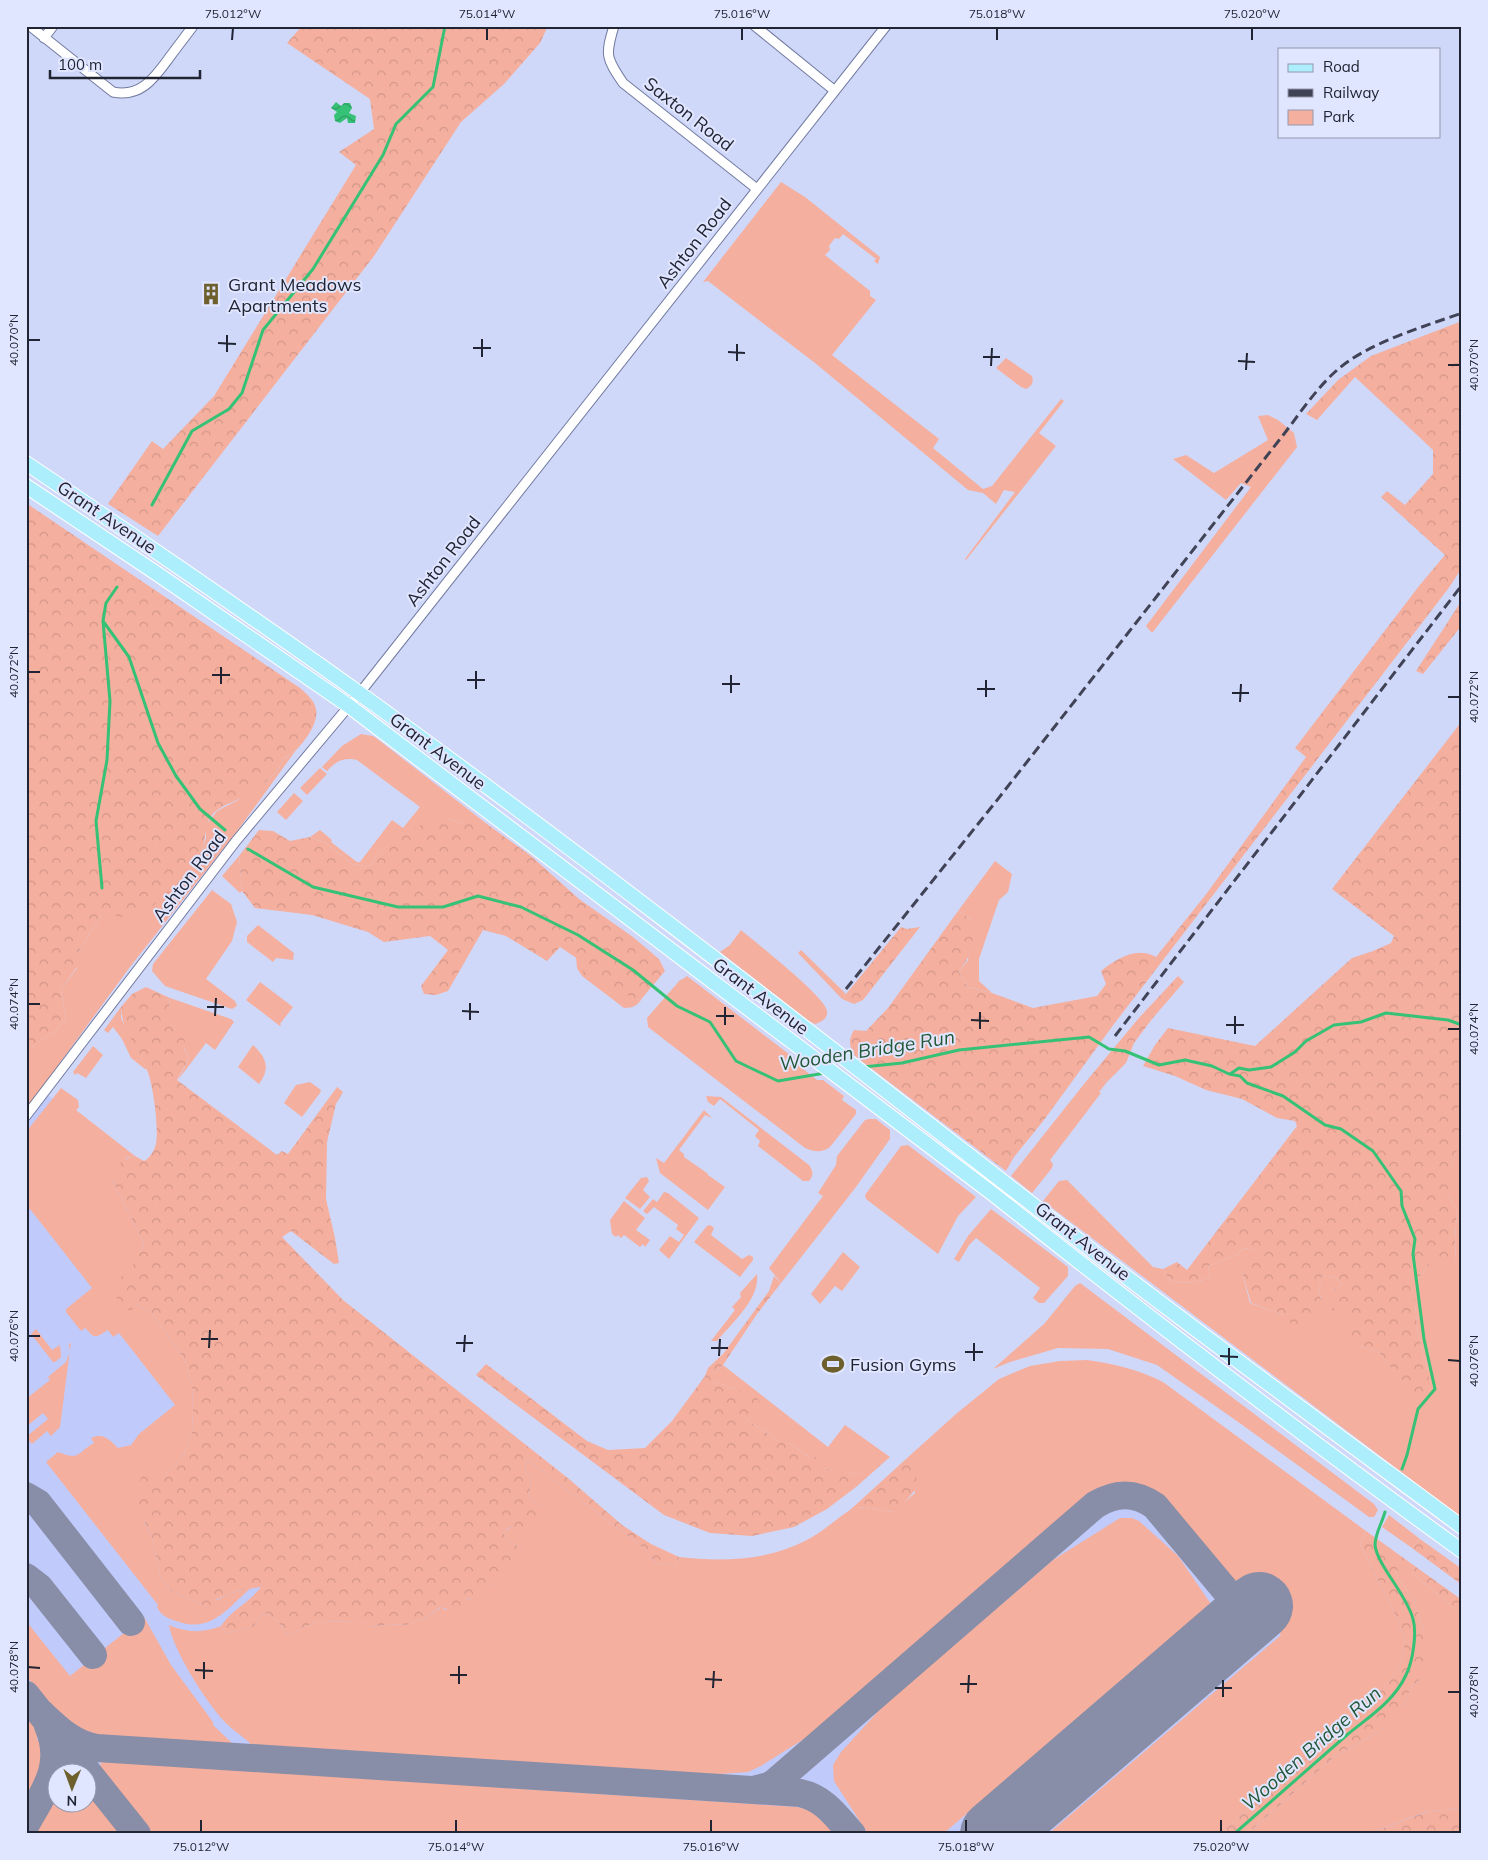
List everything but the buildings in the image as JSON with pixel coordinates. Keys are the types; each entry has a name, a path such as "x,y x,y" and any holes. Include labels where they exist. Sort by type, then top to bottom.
{"main road":[{"name":"Grant Avenue","path":"26,463 136,536 360,694 614,882 1138,1285 1462,1527"},
{"name":"Grant Avenue","path":"26,486 160,575 349,706 1353,1472 1462,1551"},
{"path":"160,575 170,561"},
{"path":"602,898 614,882"},
{"path":"907,1130 915,1128 950,1153 982,1164"}],"street":[{"path":"30,26 113,92 119,93 134,92 153,80 193,26"},
{"path":"44,38 54,26"},
{"name":"Saxton Road","path":"614,26 607,55 623,83 757,189"},
{"path":"755,26 835,91"},
{"name":"Ashton Road","path":"26,1116 236,840 360,694 886,26"}],"shaded area":[{"path":"26,511 31,1082 152,1176 771,1639 1046,1375 1462,1623 1462,1811 1437,1834 26,1834"}],"green space":[{"path":"302,26 548,26 540,43 504,84 461,122 374,256 158,536 108,504 152,441 163,449 214,396 356,165 339,152 374,129 370,99 287,43"},
{"path":"781,182 805,197 880,257 878,264 874,261 876,259 843,234 839,239 835,238 829,246 830,250 825,255 870,291 870,296 876,300 832,355 939,439 933,448 983,489 992,486 1061,399 1064,401 1039,433 1056,446 966,560 1015,492 1004,490 996,504 983,493 968,490 815,363 708,281 703,282"},
{"path":"1462,321 1462,568 1448,589 1114,1024 1044,1120 1014,1157 1006,1171 855,1056 851,1050 850,1043 854,1030 866,1031 888,1008 958,911 972,920 973,935 971,948 959,972 967,987 992,993 1033,1008 1097,996 1106,984 1101,971 1120,958 1134,953 1149,954 1156,957 1207,893 1306,757 1295,748 1419,586 1445,555 1381,497 1387,491 1405,505 1433,474 1433,450 1355,377 1317,420 1306,414 1338,380 1371,356"},
{"path":"1006,358 1032,376 1033,382 1030,387 1026,389 1021,387 996,368"},
{"path":"1268,415 1278,420 1294,433 1297,447 1152,633 1146,626 1251,487 1241,483 1226,500 1173,459 1186,455 1214,473 1268,440 1258,416"},
{"path":"26,503 300,688 314,703 316,714 313,726 306,738 294,752 284,758 277,771 271,777 254,791 216,811 207,825 201,852 181,882 160,901 138,914 126,917 102,914 77,954 77,967 61,990 66,1019 54,1032 26,1049"},
{"path":"1462,600 1462,625 1423,674 1416,671"},
{"path":"1462,721 1462,1149 1458,1148 1449,1171 1449,1196 1457,1212 1456,1262 1431,1262 1415,1283 1418,1334 1428,1371 1430,1393 1423,1410 1379,1352 1360,1346 1351,1338 1352,1328 1347,1312 1332,1310 1332,1291 1342,1285 1336,1278 1323,1275 1318,1291 1323,1304 1316,1309 1304,1325 1293,1326 1284,1315 1251,1303 1242,1272 1243,1258 1257,1257 1257,1252 1250,1248 1242,1249 1237,1255 1208,1266 1210,1277 1207,1279 1181,1283 1173,1282 1168,1278 1163,1269 1177,1262 1187,1270 1297,1126 1295,1121 1277,1118 1242,1099 1206,1090 1175,1076 1143,1066 1155,1045 1168,1028 1255,1046 1352,958 1391,943 1394,936 1332,889"},
{"path":"361,734 373,736 380,741 487,824 463,824 446,818 380,852 369,867 352,864 327,844 310,837 320,830 332,840 331,842 357,862 360,862 392,820 403,828 420,807 357,760 348,759 340,761 327,771 322,767 342,746"},
{"path":"307,735 238,830 130,967 26,1109 26,1049 54,1032 66,1019 61,990 77,968 77,954 102,914 127,917 193,867 201,853 206,838 205,826 217,811 267,781 278,770 283,759 295,751"},
{"path":"320,768 327,774 307,795 300,788"},
{"path":"294,793 303,801 286,820 277,812"},
{"path":"431,818 446,818 463,824 487,824 531,856 579,899 633,937 659,959 665,971 643,997 638,1000 584,975 578,959 560,947 547,961 506,936 483,930 448,991 436,995 424,994 421,986 448,950 430,936 384,942 368,932 312,915 255,908 242,891 239,856 259,830 273,831 290,841 310,837 327,844 352,864 369,867 380,852"},
{"path":"239,856 242,891 240,893 222,876"},
{"path":"995,861 1012,874 1008,892 999,900 979,959 979,981 992,993 967,987 959,972 968,960 972,920 958,911"},
{"path":"212,890 231,904 237,922 232,941 206,979 235,1001 237,1006 232,1009 165,986 152,971 153,964"},
{"path":"258,925 294,953 293,960 276,958 273,962 247,942 247,936"},
{"path":"901,927 907,929 920,927 863,1000 854,1004 842,999"},
{"path":"741,930 815,994 824,1004 827,1011 824,1020 815,1024 809,1021 720,952 730,945"},
{"path":"801,950 846,994 842,999 798,953"},
{"path":"576,957 638,1000 643,997 635,1005 624,1008 582,976 577,968"},
{"path":"687,976 802,1064 802,1068 817,1080 823,1080 844,1096 842,1100 856,1110 856,1114 830,1147 818,1151 805,1148 648,1027 647,1018 680,980"},
{"path":"1178,976 1184,982 1134,1043 1126,1063 1107,1082 1104,1079 1100,1086 1091,1091 1084,1084 1138,1019"},
{"path":"260,982 293,1007 280,1026 246,1000"},
{"path":"146,987 170,998 169,1011 185,1037 184,1048 189,1059 177,1080 277,1155 282,1151 288,1154 337,1087 343,1092 336,1104 327,1142 326,1199 339,1263 334,1264 291,1231 282,1237 343,1300 569,1479 622,1525 651,1544 679,1557 675,1566 658,1565 641,1546 526,1459 525,1470 531,1479 529,1496 539,1506 539,1520 531,1528 518,1531 510,1527 503,1533 510,1542 522,1548 518,1560 511,1570 493,1586 484,1585 481,1597 465,1599 456,1612 440,1607 431,1615 406,1625 390,1624 371,1627 359,1621 316,1622 287,1635 282,1626 268,1613 261,1615 253,1627 226,1633 221,1626 225,1620 261,1587 240,1590 217,1599 212,1607 206,1607 171,1591 160,1576 153,1540 135,1501 136,1490 143,1474 166,1474 184,1454 192,1433 192,1385 185,1360 151,1312 136,1305 132,1310 123,1310 116,1291 120,1279 134,1264 133,1254 141,1250 144,1243 112,1180 122,1161 135,1156 144,1161 148,1158 155,1148 157,1136 155,1106 149,1076 144,1062 127,1031 121,1007 132,994"},
{"path":"170,998 231,1019 234,1022 215,1050 206,1043 178,1080 189,1059 169,1011"},
{"path":"121,1007 121,1018 147,1069 131,1058 122,1039 113,1027 108,1033 104,1030"},
{"path":"253,1045 264,1058 266,1068 259,1084 238,1067"},
{"path":"93,1046 103,1055 86,1078 77,1073 75,1075 73,1072"},
{"path":"1104,1079 1107,1082 1099,1092 1101,1093 1050,1160 1053,1164 1052,1168 1032,1193 1011,1176 1084,1084 1091,1090"},
{"path":"310,1082 321,1090 302,1117 284,1103 296,1085"},
{"path":"61,1088 78,1100 79,1107 76,1110 135,1156 126,1158 112,1180 144,1243 134,1264 136,1305 151,1312 185,1360 192,1385 192,1433 184,1454 166,1474 144,1521 153,1540 160,1576 171,1591 206,1607 228,1595 252,1587 220,1616 202,1624 179,1622 161,1613 157,1607 158,1605 46,1462 58,1452 71,1456 78,1455 94,1443 91,1438 95,1436 103,1436 118,1448 131,1445 139,1434 175,1405 119,1333 113,1337 108,1330 98,1336 93,1336 85,1328 81,1331 66,1312 66,1309 92,1288 30,1209 26,1211 26,1132"},
{"path":"706,1096 721,1097 809,1165 812,1177 809,1181 803,1181 758,1146 760,1141 755,1136 759,1130 720,1099 714,1106 708,1102"},
{"path":"704,1110 712,1118 705,1115 679,1150 684,1154 684,1157 725,1187 708,1210 660,1173 656,1158 664,1163"},
{"path":"876,1119 890,1130 890,1139 856,1187 781,1283 769,1268 823,1196 818,1193 836,1165 837,1156 865,1120"},
{"path":"908,1145 976,1197 958,1216 938,1254 866,1199 865,1195 901,1146"},
{"path":"1458,1147 1462,1149 1462,1518 1043,1201 1059,1181 1067,1180 1153,1267 1163,1269 1168,1278 1173,1282 1181,1283 1207,1279 1210,1277 1208,1266 1237,1255 1242,1249 1250,1248 1258,1252 1257,1257 1244,1264 1242,1272 1250,1303 1284,1315 1321,1298 1318,1291 1323,1275 1336,1278 1342,1285 1332,1291 1332,1310 1347,1311 1360,1346 1379,1352 1418,1402 1428,1371 1418,1334 1415,1283 1431,1262 1456,1262 1457,1212 1449,1196 1449,1171"},
{"path":"647,1177 649,1181 643,1190 650,1197 640,1209 625,1198 641,1178"},
{"path":"664,1192 668,1193 699,1218 669,1259 659,1250 670,1236 679,1242 684,1235 676,1229 678,1225 654,1207 647,1214 643,1211 653,1199 657,1202"},
{"path":"624,1201 645,1218 636,1230 650,1240 645,1247 643,1244 640,1247 624,1235 621,1238 618,1235 616,1237 612,1234 610,1220"},
{"path":"991,1209 1068,1267 1068,1276 1044,1303 1039,1303 1033,1298 1040,1288 976,1238 969,1245 959,1262 954,1259 968,1236"},
{"path":"710,1225 714,1228 711,1235 742,1259 749,1255 753,1257 753,1260 740,1277 694,1242"},
{"path":"843,1252 860,1267 842,1291 835,1286 820,1304 811,1294"},
{"path":"757,1274 754,1292 744,1310 717,1341 711,1341 735,1310 732,1307 741,1297 740,1293"},
{"path":"774,1276 781,1283 757,1314 723,1365 714,1374 714,1381 738,1391 745,1391 754,1395 760,1402 758,1411 746,1419 780,1442 788,1442 810,1458 818,1457 823,1463 824,1468 834,1471 845,1465 850,1472 857,1475 879,1461 882,1464 827,1509 794,1527 752,1536 710,1533 664,1515 476,1375 486,1364 587,1441 608,1450 645,1448 672,1421 705,1376 708,1368 723,1354 769,1291"},
{"path":"1080,1283 1374,1504 1378,1510 1374,1517 1369,1517 1157,1365 1108,1349 1058,1348 993,1369 1044,1324 1075,1286"},
{"path":"36,1329 52,1350 60,1345 61,1357 55,1362 53,1362 31,1334"},
{"path":"70,1353 60,1427 51,1436 47,1431 32,1444 26,1437 48,1419 43,1413 26,1427 26,1399 50,1380 48,1377 66,1362"},
{"path":"1087,1360 1126,1368 1163,1382 1366,1531 1360,1545 1396,1616 1405,1641 1401,1665 1389,1682 1367,1705 1220,1834 1048,1834 1281,1635 1171,1506 1151,1492 1131,1486 1111,1488 1089,1499 820,1729 761,1766 748,1772 690,1776 250,1747 250,1743 226,1723 208,1700 183,1661 169,1625 182,1630 195,1631 221,1626 226,1633 253,1627 261,1615 268,1613 282,1626 287,1635 316,1622 359,1621 372,1627 390,1624 406,1625 431,1615 441,1607 446,1610 465,1599 470,1599 484,1584 493,1586 501,1578 522,1548 510,1542 503,1533 539,1506 529,1496 531,1479 525,1470 526,1459 641,1546 658,1565 675,1566 679,1557 727,1559 775,1553 811,1538 850,1510 865,1507 893,1512 915,1493 906,1459 956,1414 999,1379 1030,1366 1060,1361"},
{"path":"723,1365 828,1447 845,1425 890,1457 882,1464 879,1462 857,1475 824,1468 788,1442 780,1442 746,1419 738,1391 714,1381 714,1374"},
{"path":"906,1459 909,1465 916,1470 917,1479 912,1494 901,1511 893,1512 865,1507 850,1510"},
{"path":"1389,1515 1420,1539 1412,1548 1382,1527"},
{"path":"1120,1518 1132,1518 1139,1521 1178,1556 1211,1604 943,1834 868,1834 834,1781 833,1765 841,1752 884,1705 1053,1560"},
{"path":"1366,1531 1462,1600 1462,1615 1414,1574 1396,1570 1398,1578 1413,1598 1424,1630 1426,1649 1420,1679 1411,1688 1403,1706 1392,1721 1382,1730 1334,1757 1247,1834 1220,1834 1367,1705 1389,1682 1401,1665 1405,1641 1396,1616 1360,1545"},
{"path":"1420,1539 1462,1569 1462,1585 1412,1548"},
{"path":"1396,1569 1414,1574 1462,1615 1462,1809 1428,1811 1367,1834 1247,1834 1334,1757 1382,1730 1403,1706 1411,1688 1420,1679 1424,1630 1413,1598 1398,1578"},
{"path":"144,1617 171,1665 213,1722 213,1725 232,1743 232,1746 128,1740 88,1733 61,1717 26,1676 26,1621 70,1676"},
{"path":"26,1712 36,1725 37,1740 42,1740 43,1756 40,1772 26,1801"},
{"path":"101,1761 797,1807 812,1811 835,1834 152,1834 100,1769"},
{"path":"98,1803 122,1834 36,1834 48,1810 48,1812 98,1812"},
{"path":"1462,1809 1462,1834 1367,1834 1429,1811"}],"water":[{"path":"336,102 341,106 344,103 350,103 352,108 349,113 356,116 355,123 348,123 347,118 340,123 335,121 334,115 337,112 331,108"}],"waterway":[{"name":"Wooden Bridge Run","path":"152,505 192,431 229,409 242,393 263,330 313,269 383,155 396,124 433,87 445,26"},
{"path":"102,888 96,821 107,760 110,701 103,621 106,603 117,587"},
{"name":"Wooden Bridge Run","path":"103,621 129,657 158,743 176,776 200,809 225,830"},
{"name":"Wooden Bridge Run","path":"248,849 313,887 398,907 443,907 478,896 521,907 578,935 633,970 677,1006 710,1022 736,1061 778,1081 825,1073"},
{"path":"1230,1074 1239,1068 1249,1070 1271,1067 1295,1052 1306,1041 1334,1025 1361,1022 1386,1013 1448,1020 1462,1025"},
{"name":"Wooden Bridge Run","path":"863,1067 902,1063 959,1050 1089,1037 1109,1049 1125,1051 1159,1065 1185,1060 1212,1066 1229,1074 1240,1076 1247,1083 1283,1096 1325,1125 1341,1129 1373,1151 1401,1191 1402,1206 1415,1239 1413,1254 1424,1339 1435,1389 1418,1409 1402,1469"},
{"name":"Wooden Bridge Run","path":"1234,1834 1348,1734 1381,1708 1395,1693 1406,1675 1411,1662 1415,1632 1410,1610 1377,1553 1375,1541 1385,1512"}],"taxiway":[{"path":"753,1790 774,1783 1095,1505 1110,1498 1125,1495 1133,1496 1148,1501 1155,1506 1247,1616"},
{"path":"26,1496 38,1503 131,1622"},
{"path":"26,1577 39,1587 93,1655"},
{"path":"26,1695 137,1834"},
{"path":"41,1713 73,1739 97,1748 800,1793 823,1803 852,1834"},
{"path":"26,1824 46,1788 54,1765 53,1740 48,1726"}],"runway":[{"path":"994,1834 1259,1606"}],"railway":[{"path":"846,989 994,804 1322,385 1336,371 1363,352 1413,330 1462,313"},
{"path":"1115,1036 1462,585"}],"place":[{"name":"Grant Meadows Apartments","path":"211,294"},
{"name":"Fusion Gyms","path":"833,1364"}]}
